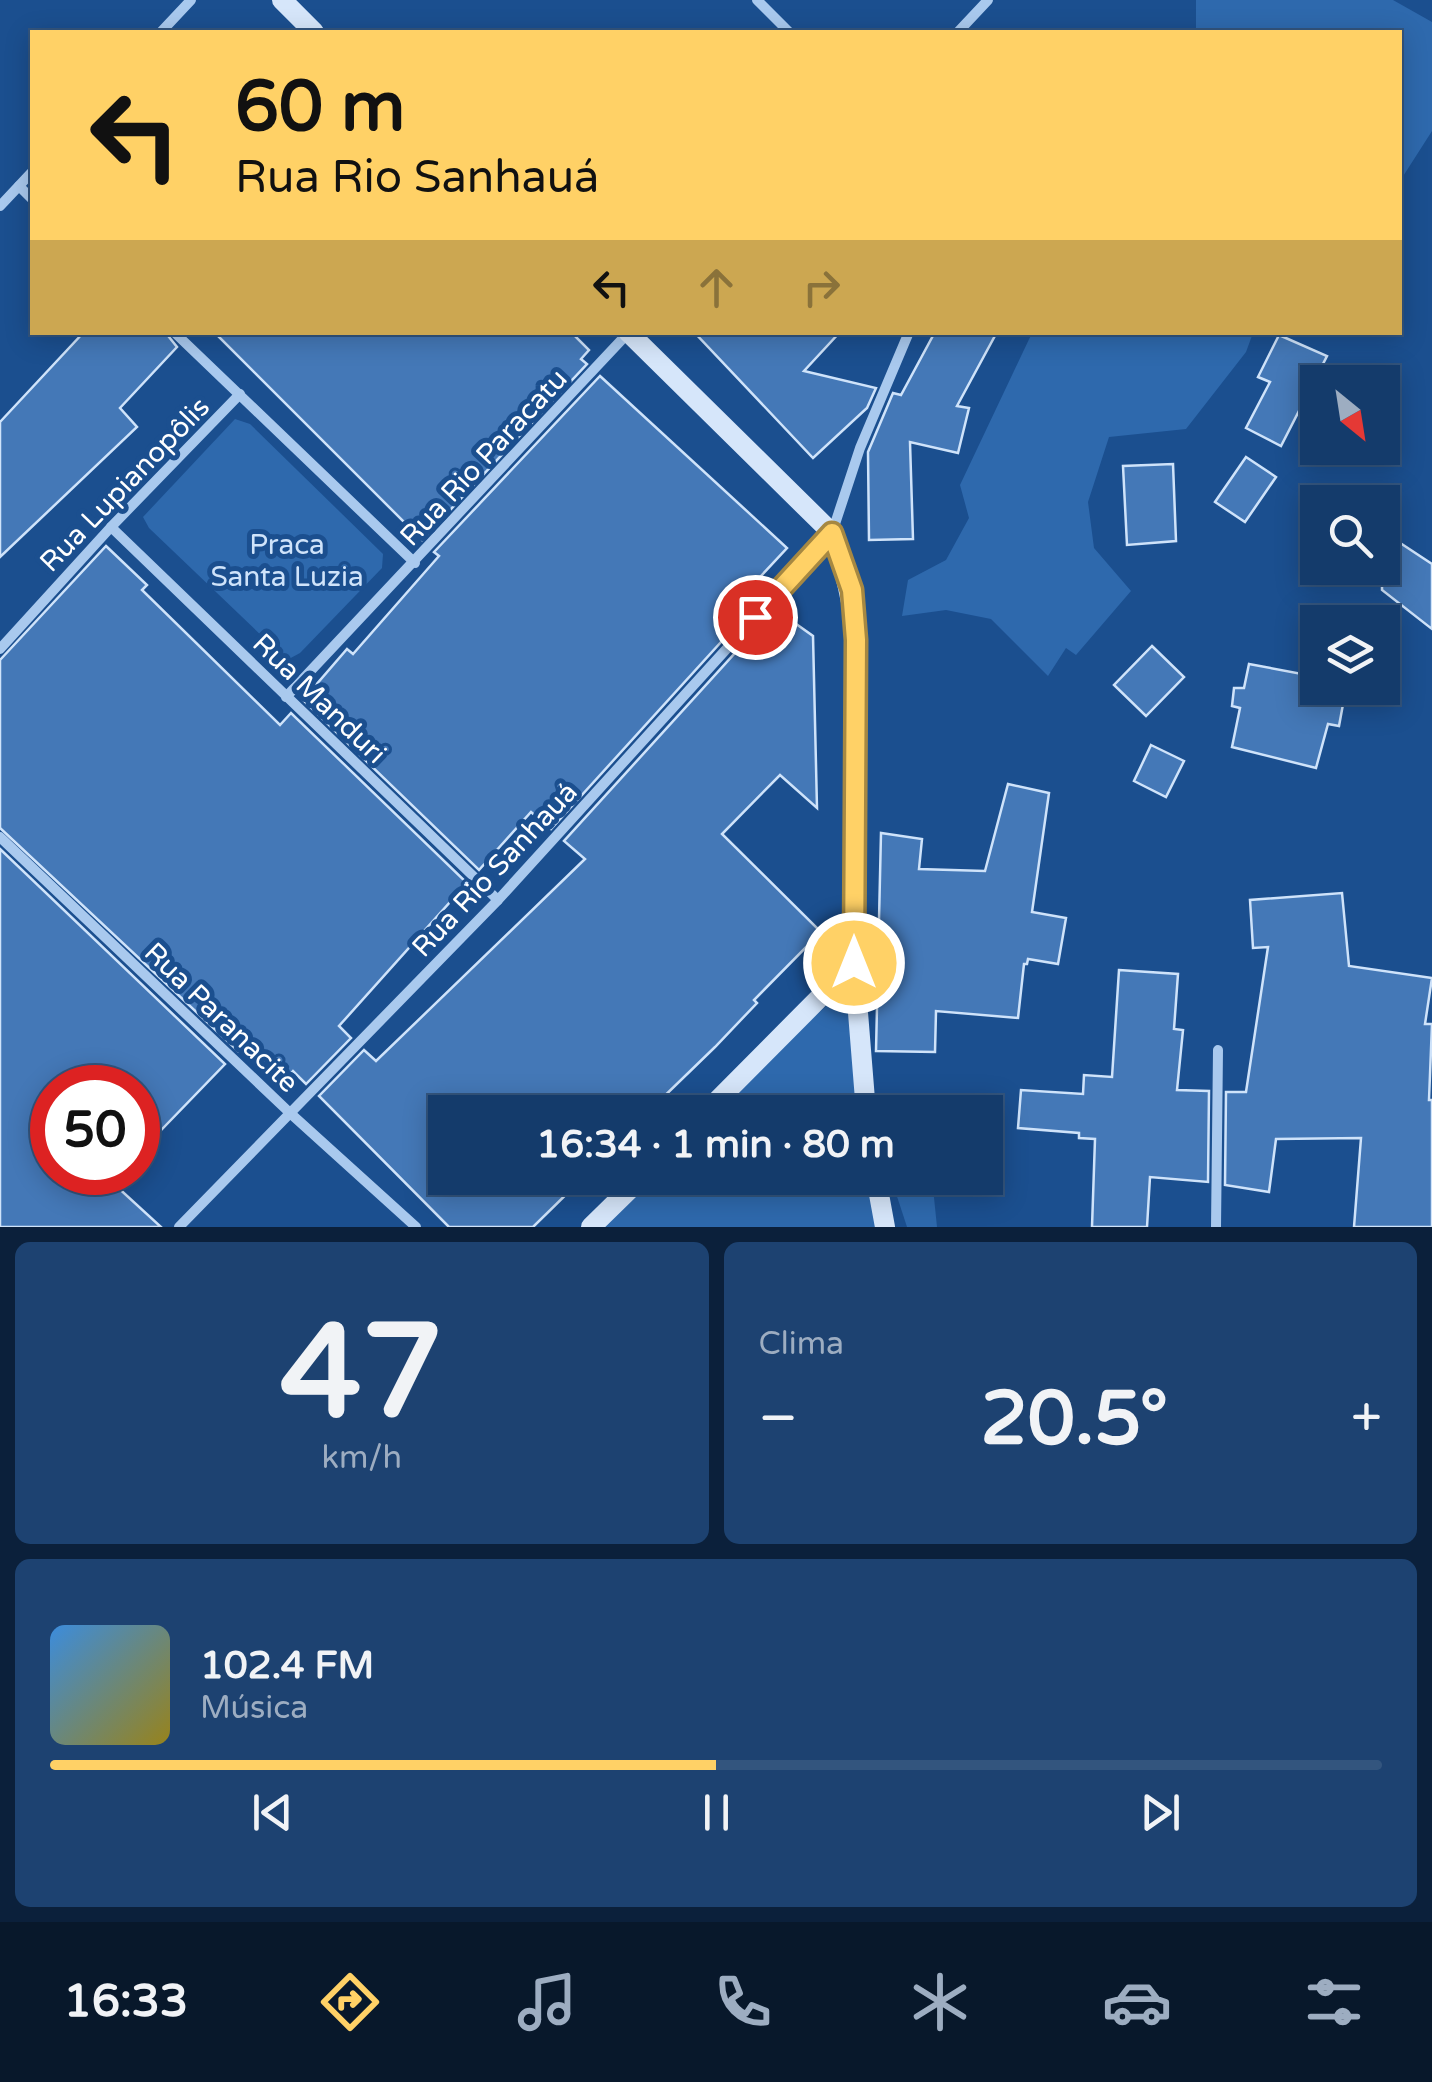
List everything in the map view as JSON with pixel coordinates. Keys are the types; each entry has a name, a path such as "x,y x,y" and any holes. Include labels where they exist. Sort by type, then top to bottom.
{"main road":[{"path":"282,0 312,30"},
{"path":"630,335 832,533 852,590 856,640 854,963 865,1095"},
{"path":"723,1095 854,963"},
{"path":"592,1227 625,1195"},
{"path":"879,1195 885,1227"}],"street":[{"path":"164,30 191,0"},
{"path":"756,0 787,30"},
{"path":"960,30 988,0"},
{"path":"0,206 30,174"},
{"path":"20,186 30,197"},
{"path":"177,335 415,562"},
{"name":"Rua Rio Paracatu","path":"286,697 626,335"},
{"path":"832,533 860,448 908,335"},
{"name":"Rua Lupianopôlis","path":"0,649 240,394"},
{"name":"Rua Manduri","path":"111,528 498,900"},
{"name":"Rua Rio Sanhauá","path":"179,1227 498,900 832,533"},
{"name":"Rua Paranacite","path":"0,836 290,1113 416,1227"},
{"path":"1216,1227 1218,1050"}],"green space":[{"path":"1196,0 1393,0 1432,22 1432,131 1402,178 1402,30 1196,30"},
{"path":"1031,335 1252,335 1246,352 1186,429 1109,437 1088,502 1094,548 1131,591 1076,655 1066,648 1048,676 991,619 946,610 902,616 908,580 946,560 969,518 960,485"},
{"name":"Praca Santa Luzia","path":"235,419 250,424 383,554 382,568 300,653 287,660 149,528 143,517"},
{"path":"846,988 860,1095 729,1095"},
{"path":"619,1195 873,1195 878,1227 584,1227"},
{"path":"897,1195 934,1195 937,1227 907,1227"}],"building":[{"path":"81,335 167,335 177,347 120,408 137,427 0,557 0,422"},
{"path":"217,335 574,335 589,350 581,359 587,364 422,540"},
{"path":"697,335 837,335 804,371 876,388 867,408 813,458"},
{"path":"933,335 995,335 957,406 969,408 958,453 910,442 913,539 869,540 868,452 893,393 901,395"},
{"path":"1279,335 1327,356 1322,365 1300,365 1300,409 1281,446 1246,428 1270,382 1258,377"},
{"path":"600,376 787,548 748,590 761,598 551,829 531,812 479,870 303,700 347,649 353,654 439,556 434,552"},
{"path":"1246,457 1276,477 1245,522 1215,502"},
{"path":"1173,464 1176,541 1127,545 1123,466"},
{"path":"1400,543 1432,564 1432,629 1382,590 1382,585 1400,585"},
{"path":"106,546 147,585 142,590 280,725 291,713 467,883 339,1026 351,1038 306,1084 293,1071 285,1080 246,1042 238,1051 0,828 0,660"},
{"path":"775,609 813,636 817,808 780,775 722,834 821,932 666,1095 428,1095 428,1195 566,1195 533,1227 449,1227 319,1096 364,1050 376,1061 585,859 564,841"},
{"path":"1152,646 1184,677 1146,716 1114,685"},
{"path":"1249,664 1300,674 1300,705 1343,705 1339,726 1328,724 1316,768 1232,747 1240,708 1232,706 1234,688 1244,688"},
{"path":"1151,745 1184,761 1166,797 1134,781"},
{"path":"1008,784 1049,793 1032,912 1066,918 1058,964 1028,959 1024,964 1018,1018 936,1011 935,1052 876,1051 881,833 922,839 919,869 985,871"},
{"path":"0,849 225,1064 160,1131 160,1065 30,1065 30,1195 126,1195 161,1227 0,1227"},
{"path":"1342,893 1349,966 1432,978 1425,1024 1432,1024 1432,1227 1354,1227 1361,1138 1276,1139 1269,1192 1225,1185 1226,1092 1246,1092 1268,947 1253,948 1250,900"},
{"path":"1119,970 1178,974 1174,1029 1183,1030 1177,1090 1209,1091 1208,1182 1150,1177 1147,1227 1092,1227 1095,1139 1079,1138 1079,1133 1018,1128 1021,1090 1083,1094 1084,1075 1112,1077"}],"route":[{"path":"755,617 832,533 852,590 856,640 854,963"}]}
